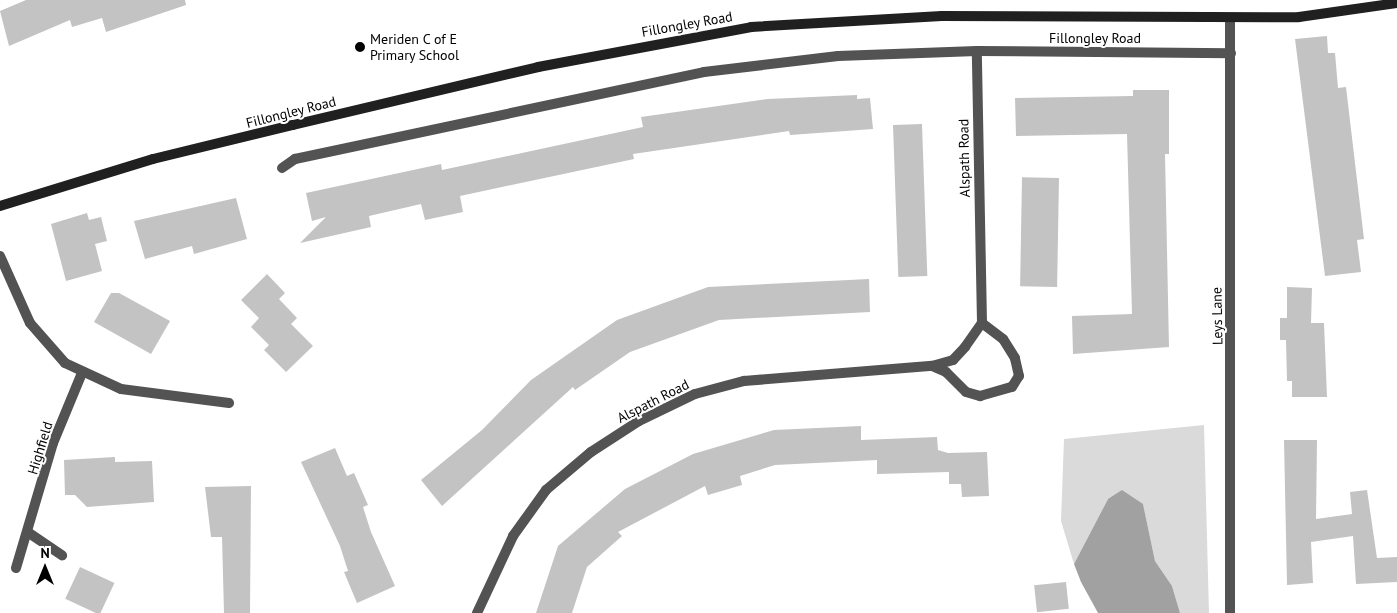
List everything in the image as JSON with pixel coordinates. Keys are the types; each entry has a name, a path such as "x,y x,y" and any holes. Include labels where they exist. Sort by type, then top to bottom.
{"main road":[{"name":"Fillongley Road","path":"0,206 153,160 293,125 538,68 750,27 942,16 1299,17 1397,3"}],"street":[{"name":"Leys Lane","path":"1230,18 1230,613"},
{"name":"Fillongley Road","path":"282,168 295,158 704,72 838,56 977,51 1231,53"},
{"name":"Alspath Road","path":"477,613 513,536 546,490 591,452 639,421 695,394 744,381 932,366 953,360 982,323 977,51"},
{"path":"0,256 30,323 65,363 82,373 157,397 229,404"},
{"path":"932,366 946,372 966,392 980,396 1012,387 1019,376 1015,358 1003,339 982,323"},
{"name":"Highfield","path":"16,568 28,534 53,443 82,373"},
{"path":"28,534 62,554"}],"shaded area":[{"path":"1204,425 1209,613 1180,613 1172,586 1155,561 1143,504 1108,499 1074,564 1061,521 1064,439"},
{"path":"1122,490 1143,504 1155,561 1172,586 1180,613 1098,613 1081,582 1074,564 1108,499"}],"building":[{"path":"26,0 185,0 186,5 106,32 102,18 72,27 70,20 9,46 0,11"},
{"path":"1327,36 1328,53 1335,53 1338,88 1346,87 1364,239 1357,240 1361,272 1325,276 1295,39"},
{"path":"1133,90 1169,90 1169,154 1165,154 1169,347 1073,354 1072,316 1132,314 1127,134 1016,136 1015,98 1133,96"},
{"path":"857,95 857,99 870,98 873,129 790,135 789,131 633,154 634,159 460,196 463,212 425,220 421,204 369,216 371,227 300,243 326,217 312,221 306,193 441,164 442,170 643,127 641,117 768,99"},
{"path":"922,124 927,276 898,277 893,125"},
{"path":"1022,177 1059,178 1057,287 1020,286"},
{"path":"236,198 247,239 194,254 192,246 145,259 134,221"},
{"path":"87,213 89,220 101,217 107,241 95,244 102,271 66,281 51,224"},
{"path":"267,274 285,293 279,299 297,318 291,324 313,346 286,372 264,350 269,345 251,327 259,318 241,300"},
{"path":"869,279 870,312 719,320 630,352 575,390 573,387 442,506 421,480 482,430 531,380 617,320 708,287"},
{"path":"1287,287 1312,288 1311,323 1324,323 1327,397 1292,397 1292,381 1287,381 1286,340 1280,340 1280,318 1287,318"},
{"path":"111,293 119,293 170,321 151,354 94,322"},
{"path":"861,426 861,440 937,437 938,450 948,453 987,452 989,496 962,497 961,484 949,484 949,472 877,474 877,460 775,465 740,476 742,485 708,495 705,486 618,532 622,536 587,567 572,613 536,613 558,546 625,489 693,454 774,430"},
{"path":"1284,440 1317,440 1316,519 1352,514 1350,492 1367,490 1377,558 1397,557 1397,582 1356,584 1353,536 1311,542 1313,583 1287,585"},
{"path":"335,448 347,476 354,473 368,505 363,507 371,532 395,586 357,603 344,572 348,571 340,546 301,462"},
{"path":"115,457 115,462 152,461 154,502 87,507 75,495 65,495 64,460"},
{"path":"251,486 250,613 224,613 222,537 211,537 205,487"},
{"path":"80,567 114,583 100,613 96,613 65,599"},
{"path":"1066,582 1069,609 1037,612 1034,585"}],"place":[{"name":"Meriden C of E Primary School","path":"360,47"}]}
